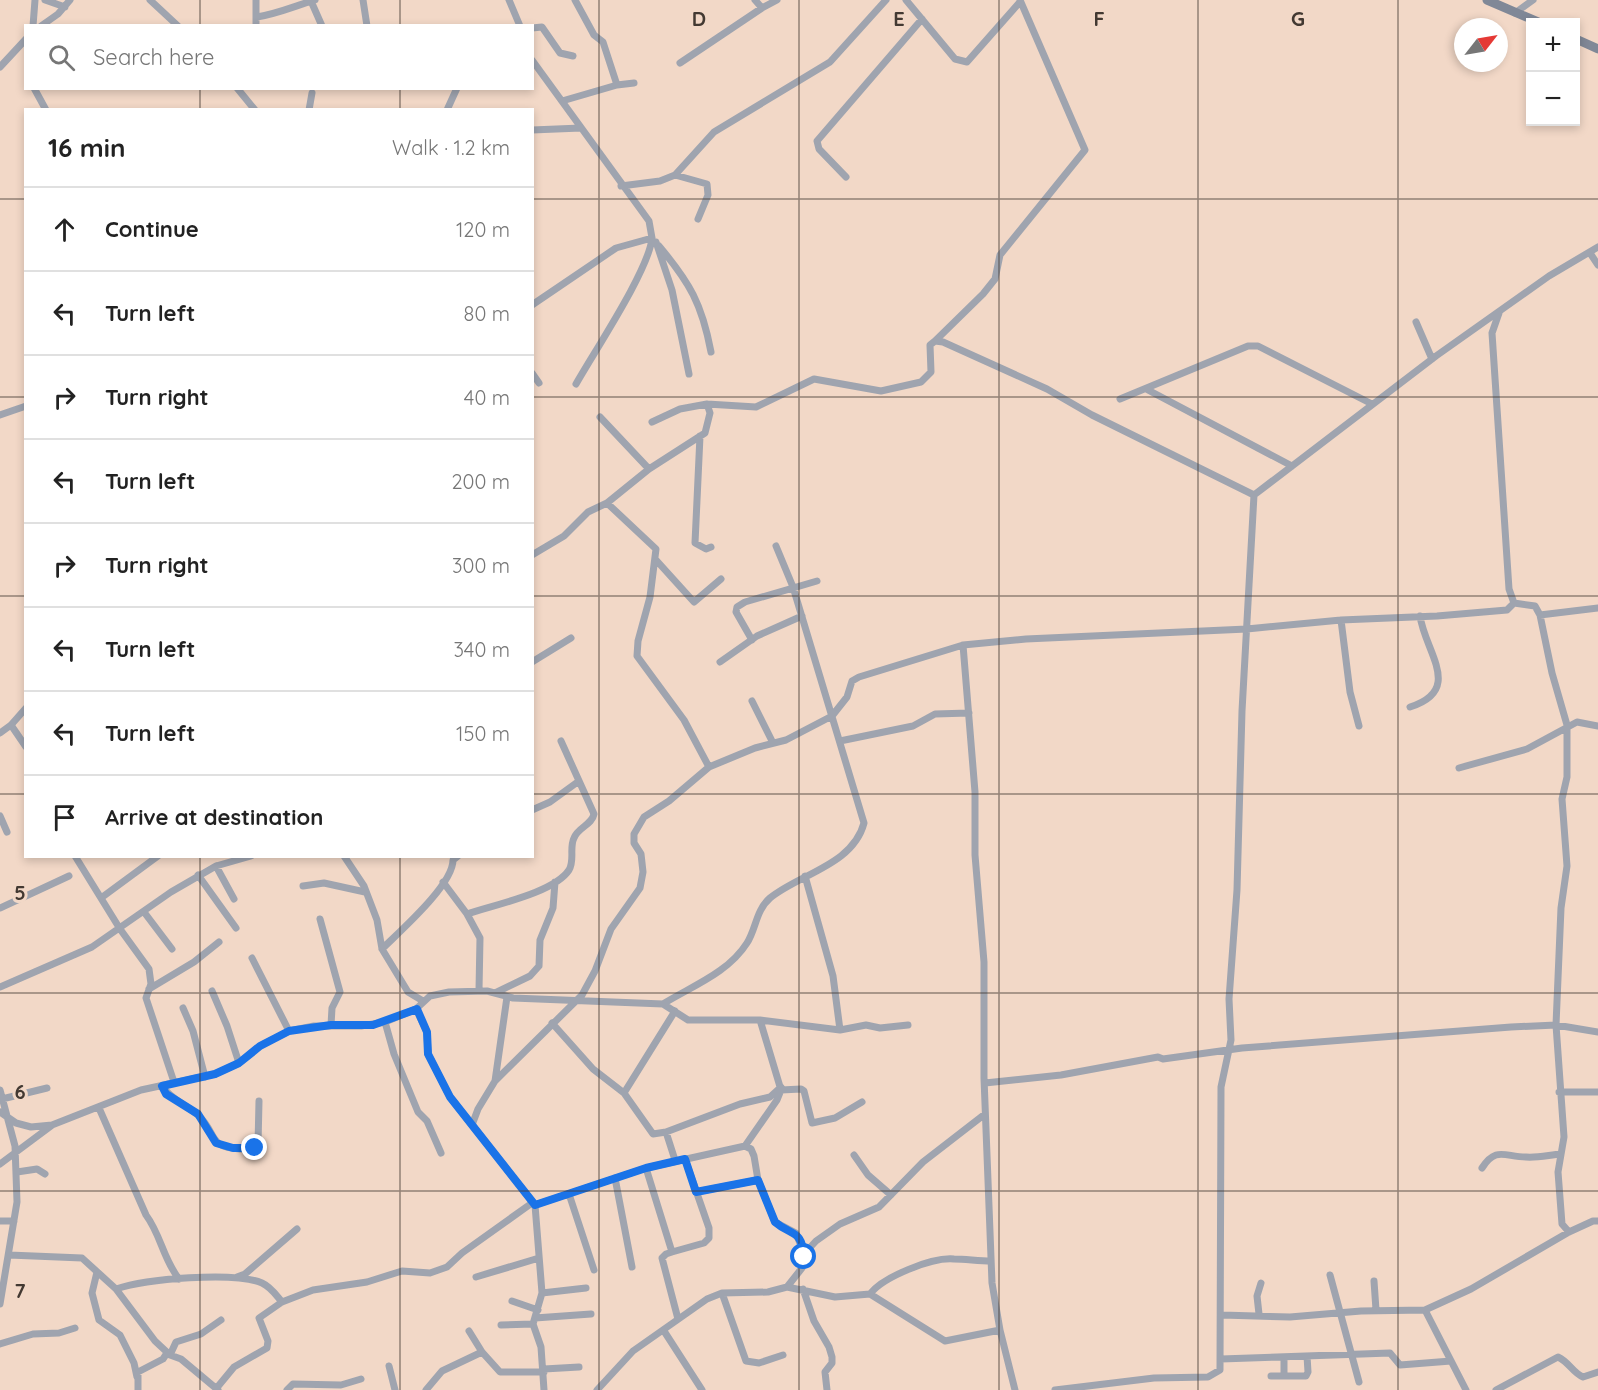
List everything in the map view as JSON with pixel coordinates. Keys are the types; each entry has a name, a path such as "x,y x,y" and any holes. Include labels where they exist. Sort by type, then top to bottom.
{"main road":[{"path":"1487,0 1528,18"},
{"path":"1580,41 1598,49"}],"street":[{"path":"33,24 34,0"},
{"path":"45,0 65,8"},
{"path":"44,24 65,8 70,0"},
{"path":"150,0 176,24"},
{"path":"256,0 256,24"},
{"path":"363,0 367,24"},
{"path":"509,0 519,24"},
{"path":"575,0 594,35 603,42 617,85"},
{"path":"755,0 762,8"},
{"path":"680,63 777,0"},
{"path":"621,186 660,181 675,175 714,132 830,62 886,0"},
{"path":"652,422 680,409 707,404 756,407 814,379 881,392 921,382 931,372 930,345 989,287 995,279 1000,255 1085,150 1082,138 1072,122 1019,1 967,62 956,59 906,0"},
{"path":"1515,13 1533,0"},
{"path":"256,17 279,14 286,9 313,1 321,24"},
{"path":"846,177 819,149 817,141 922,19"},
{"path":"534,27 542,27 560,53 573,56"},
{"path":"0,67 24,41"},
{"path":"534,63 621,186 649,221 672,290 689,374"},
{"path":"562,101 617,85 634,83"},
{"path":"35,90 45,108"},
{"path":"448,108 456,90"},
{"path":"245,92 254,108"},
{"path":"309,108 312,93"},
{"path":"534,130 580,128"},
{"path":"675,175 707,184 708,195 698,219"},
{"path":"534,304 616,248 654,240"},
{"path":"654,240 689,285 706,326 711,352"},
{"path":"576,384 623,302 654,240"},
{"path":"1055,1390 1208,1377 1220,1370 1222,1315 1221,1087 1231,1040 1229,999 1237,890 1242,711 1254,495 1432,359 1549,276 1598,247"},
{"path":"1590,253 1598,265"},
{"path":"1499,313 1492,333 1509,589 1514,603"},
{"path":"1416,322 1432,359"},
{"path":"935,341 943,342 1047,389 1092,415 1254,495"},
{"path":"1120,399 1148,390 1248,346 1258,346 1372,404"},
{"path":"534,376 539,383"},
{"path":"1148,390 1292,466"},
{"path":"534,554 564,536 588,512 607,503 649,469 705,433 710,412 707,404"},
{"path":"0,415 24,407"},
{"path":"600,417 649,469"},
{"path":"700,436 695,543 706,549 711,547"},
{"path":"607,503 653,544 656,560 650,597 638,641 638,656 684,720 709,767"},
{"path":"663,1004 727,966 748,942 763,905 777,892 835,860 861,833 862,813 793,587 776,546"},
{"path":"656,560 694,602 721,579"},
{"path":"752,640 736,612 737,607 745,602 817,581"},
{"path":"1514,603 1535,606 1540,615 1552,673 1567,725 1567,777 1562,799 1567,866 1561,908 1556,1025 1564,1137 1558,1172 1562,1224 1569,1232"},
{"path":"472,1125 478,1109 495,1081 572,1002 582,995 589,983 611,928 640,888 643,872 641,854 634,843 637,827 649,812 669,801 709,767 786,740 832,717 847,697 852,681 859,677 963,645 1026,639 1247,629 1341,620 1507,610 1514,603"},
{"path":"1540,615 1598,608"},
{"path":"720,662 752,640 801,616"},
{"path":"1410,706 1426,702 1434,694 1440,674 1422,631 1420,616"},
{"path":"1341,620 1348,681 1359,726"},
{"path":"534,661 571,638"},
{"path":"963,645 975,792 975,855 984,962 985,1114 991,1261 1000,1330 1015,1390"},
{"path":"752,701 773,743"},
{"path":"0,733 24,710"},
{"path":"840,741 914,726 935,714 969,713"},
{"path":"1459,768 1545,742 1567,725 1576,722 1598,726"},
{"path":"11,725 24,744"},
{"path":"467,914 555,882 570,867 574,836 594,817 561,741"},
{"path":"534,809 550,802 579,781"},
{"path":"0,816 7,832"},
{"path":"76,858 120,929 149,969 151,978 147,998 174,1082"},
{"path":"101,898 155,858"},
{"path":"0,987 78,955 198,875 216,866 244,858"},
{"path":"346,858 359,876 366,892 377,920 382,949 408,992 423,1001"},
{"path":"382,949 421,910 443,882 453,865 454,858"},
{"path":"216,866 234,899"},
{"path":"198,875 236,928"},
{"path":"0,908 69,876"},
{"path":"805,876 833,976 840,1030"},
{"path":"443,882 467,914 481,942 479,990"},
{"path":"495,993 530,976 539,966 540,940 553,908 555,882"},
{"path":"303,886 324,883 366,892"},
{"path":"144,912 172,949"},
{"path":"320,919 340,992 332,1008 331,1025"},
{"path":"149,989 194,962 219,942"},
{"path":"252,958 289,1031"},
{"path":"3,1114 16,1123 32,1127 51,1125 99,1108 124,1096 174,1082 205,1077 239,1063 260,1046 289,1031 331,1025 361,1026 385,1022 417,1009 423,1001 437,993 479,990 507,997 572,1002 663,1004 688,1020 760,1020 840,1030 866,1025 880,1028 908,1025"},
{"path":"212,991 228,1026 239,1063"},
{"path":"495,1081 507,997"},
{"path":"183,1008 193,1031 205,1077"},
{"path":"417,1009 427,1032 428,1054 450,1097 533,1204 542,1293 534,1321 544,1370 544,1390"},
{"path":"624,1093 675,1011"},
{"path":"745,1146 777,1100 781,1088 760,1020"},
{"path":"385,1022 391,1044 418,1112 427,1120 441,1153"},
{"path":"552,1023 593,1069 624,1093 653,1134 666,1132 740,1104 770,1096 781,1088 804,1091 812,1123 835,1118 862,1102"},
{"path":"986,1083 1061,1075 1158,1057 1163,1059 1228,1050 1556,1025 1598,1032"},
{"path":"162,1086 166,1094 198,1114 216,1143 233,1148 255,1148 258,1145 258,1101"},
{"path":"2,1100 47,1088"},
{"path":"0,1090 3,1114 15,1152 17,1172 14,1221 0,1304"},
{"path":"1559,1092 1598,1092"},
{"path":"99,1108 146,1215 156,1227 165,1258 179,1279"},
{"path":"804,1254 816,1241 840,1224 879,1207 923,1162 985,1114"},
{"path":"0,1164 51,1125"},
{"path":"666,1132 675,1160"},
{"path":"9,1255 82,1258 116,1289 142,1326 168,1354 182,1359 217,1389 234,1367 267,1348 268,1341 259,1318 282,1302 312,1290 367,1282 402,1271 430,1273 447,1267 533,1204 675,1160 745,1146 751,1149 754,1156 758,1180 775,1222 796,1233 804,1254 802,1268 787,1287"},
{"path":"1482,1168 1490,1157 1497,1154 1525,1157 1561,1154"},
{"path":"855,1155 868,1175 891,1195"},
{"path":"678,1319 662,1258 666,1254 704,1243 709,1238 708,1228 685,1159"},
{"path":"646,1168 672,1252"},
{"path":"17,1172 37,1169 45,1174"},
{"path":"615,1178 632,1267"},
{"path":"696,1192 758,1180"},
{"path":"569,1194 594,1270"},
{"path":"0,1221 14,1221"},
{"path":"1222,1315 1259,1314 1290,1317 1376,1310 1425,1310 1471,1289 1569,1232 1598,1221"},
{"path":"234,1277 245,1274 297,1229"},
{"path":"476,1277 539,1258"},
{"path":"597,1390 624,1359 699,1303 722,1293 768,1292 787,1287 836,1297 870,1294 890,1276 939,1261 955,1258 991,1261"},
{"path":"97,1272 93,1293 99,1320 120,1335 134,1363 138,1390"},
{"path":"1330,1275 1338,1312 1359,1382"},
{"path":"116,1289 179,1279 234,1277 264,1284 282,1302"},
{"path":"1374,1281 1376,1310"},
{"path":"1259,1314 1257,1296 1261,1283"},
{"path":"542,1293 586,1288"},
{"path":"803,1289 814,1321 832,1357 832,1363 825,1372 828,1390"},
{"path":"722,1293 746,1361 759,1363 783,1355"},
{"path":"870,1294 939,1340 945,1341 1000,1330"},
{"path":"512,1301 538,1310"},
{"path":"1425,1310 1466,1390"},
{"path":"501,1325 591,1314"},
{"path":"137,1377 144,1367 164,1359 176,1342 201,1335 221,1320"},
{"path":"0,1344 33,1334 60,1333 75,1328"},
{"path":"469,1331 500,1372 579,1367"},
{"path":"664,1331 702,1390"},
{"path":"426,1390 442,1371 483,1352"},
{"path":"1221,1359 1390,1353 1398,1364 1405,1365 1451,1361"},
{"path":"1271,1376 1308,1374 1307,1356"},
{"path":"1284,1357 1284,1376"},
{"path":"1496,1390 1558,1357 1565,1360 1576,1374 1583,1377 1598,1372"},
{"path":"389,1366 395,1390"},
{"path":"287,1390 293,1384 341,1385 361,1379"}],"route":[{"path":"255,1148 233,1148 216,1143 198,1114 166,1094 162,1086 215,1074 239,1063 252,1051 289,1031 331,1025 373,1025 417,1009 427,1032 426,1049 450,1097 535,1205 646,1168 685,1159 696,1192 758,1180 775,1222 796,1233 801,1240 804,1257"}]}
